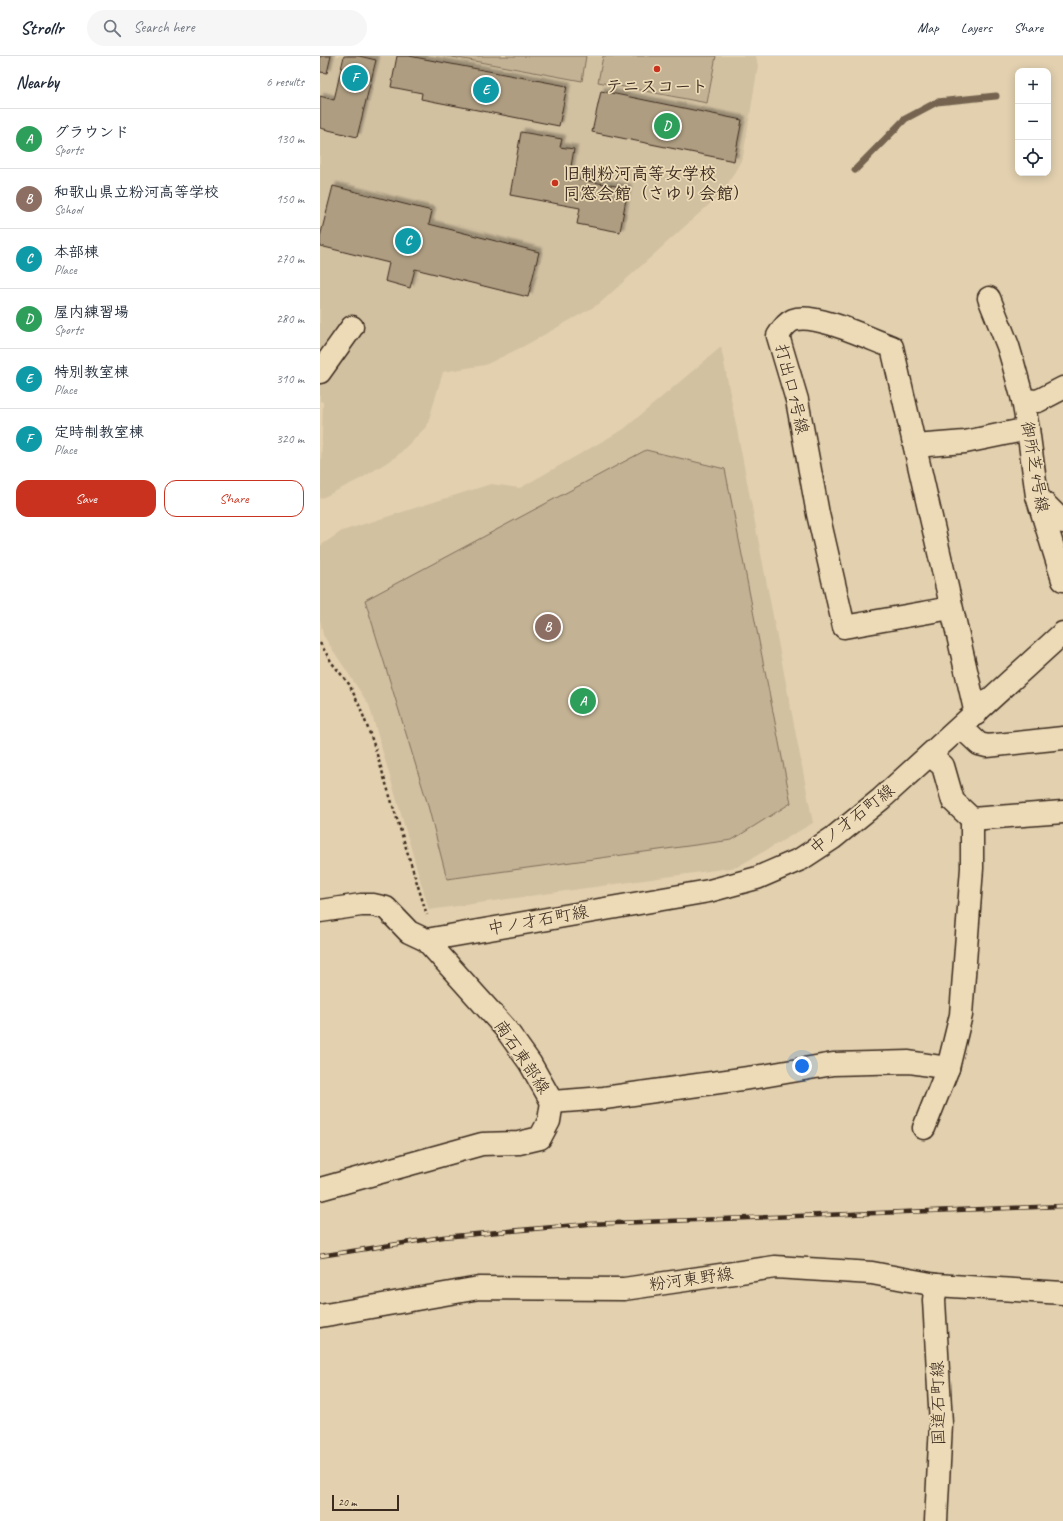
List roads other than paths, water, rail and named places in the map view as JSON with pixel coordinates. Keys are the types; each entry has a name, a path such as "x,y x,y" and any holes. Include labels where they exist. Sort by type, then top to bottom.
{"street":[{"name":"御所芝4号線","path":"989,298 1008,346 1023,400 1037,496 1063,580"},
{"name":"打出口1号線","path":"951,608 844,627 818,514 797,400 778,336 783,328 793,320 806,318 825,322 892,347 951,608 969,720"},
{"path":"320,372 352,327"},
{"path":"1023,400 1038,401 1061,393"},
{"path":"915,446 965,442 1028,429"},
{"path":"1037,496 1063,522"},
{"name":"中ノ才石町線","path":"430,939 709,891 757,878 801,859 832,838 881,799 1063,633"},
{"path":"969,720 979,744 987,746 1063,738"},
{"path":"924,1128 948,1068 961,1007 971,875 972,819 953,801 943,766 930,755"},
{"path":"972,819 1063,812"},
{"name":"南石東部線","path":"320,911 360,905 374,905 386,908 409,932 430,939 505,1028 530,1063 552,1102 549,1121 540,1138 519,1143 482,1144 320,1189"},
{"path":"552,1102 604,1098 763,1076 832,1064 909,1062 948,1068"},
{"name":"粉河東野線","path":"320,1316 479,1288 624,1289 775,1267 872,1273 936,1285 1063,1293"},
{"name":"国道石町線","path":"936,1285 934,1300 941,1424 936,1521"}],"waterway":[{"path":"855,170 905,119 937,102 996,96"}],"railway":[{"path":"320,1256 443,1237 588,1224 1063,1206"}],"place":[{"name":"テニスコート","path":"657,69"},
{"name":"定時制教室棟","path":"355,78"},
{"name":"特別教室棟","path":"486,90"},
{"name":"屋内練習場","path":"667,126"},
{"name":"旧制粉河高等女学校 同窓会館（さゆり会館）","path":"555,183"},
{"name":"本部棟","path":"408,241"},
{"name":"和歌山県立粉河高等学校","path":"548,627"},
{"name":"グラウンド","path":"583,701"}]}
